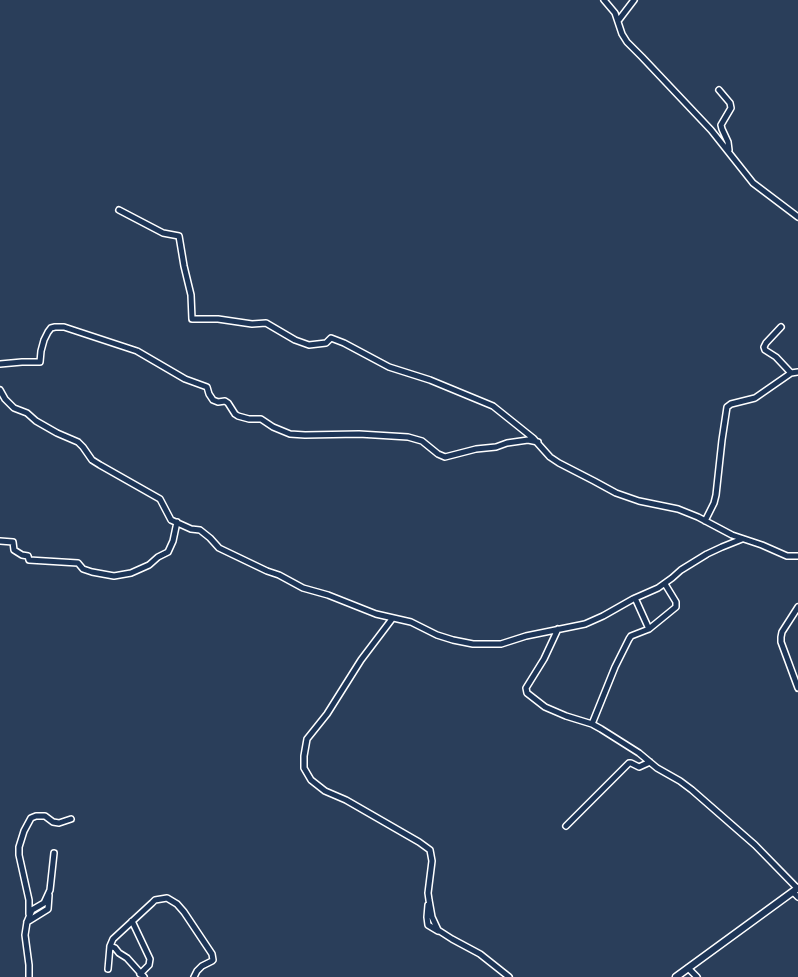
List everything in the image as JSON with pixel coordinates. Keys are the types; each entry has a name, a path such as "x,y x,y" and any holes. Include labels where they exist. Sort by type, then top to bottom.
{"street":[{"path":"604,0 615,13 622,34 627,42 711,130 753,183 798,217"},
{"path":"618,21 634,0"},
{"path":"719,90 730,102 731,108 721,125 728,142 729,151"},
{"path":"120,210 143,224 163,233 179,236 191,295 192,319 218,319 252,324 266,323 295,340 309,345 326,343 331,338 344,343 389,367 430,380 493,406 500,410 538,442 550,457 616,493 639,501 678,509 742,539 787,556 798,556"},
{"path":"0,364 40,362 42,346 48,332 51,328 56,326 64,327 137,351 184,379 207,387 213,400 228,403 238,416 249,419 261,419 277,429 290,434 360,434 408,437 422,441 438,454 445,457 476,449 496,447 507,443 528,440 538,442"},
{"path":"781,327 764,347 765,350 776,358 791,373"},
{"path":"704,521 714,503 716,495 727,407 731,404 755,398 791,373 798,372"},
{"path":"0,390 5,399 14,408 27,413 36,421 57,433 78,442 83,446 92,460 157,496 171,520 200,530 219,548 267,571 279,575 303,588 328,595 368,612 392,619 411,622 444,638 473,644 501,644 526,636 592,621 664,584 681,570 707,554 742,539"},
{"path":"0,541 14,542 14,550 22,556 28,556 29,560 78,563 83,569 114,576 131,573 149,565 158,557 168,552 173,541 177,522"},
{"path":"592,724 615,667 631,636 649,629 676,607 676,602 664,584"},
{"path":"636,598 649,629"},
{"path":"798,607 781,637 781,642 798,688"},
{"path":"392,619 361,660 327,714 307,739 303,764 311,780 325,791 346,800 420,842 430,850 432,861 426,917 428,924 442,934 480,954 509,977"},
{"path":"558,629 544,659 526,690 527,692 545,706 566,716 592,724 639,753 692,790 755,845 796,889 798,897"},
{"path":"566,826 629,763 639,767 650,762"},
{"path":"29,977 25,935 29,914 29,900 19,855 19,847 24,831 32,818 36,816 44,816 53,822 59,823 71,818"},
{"path":"27,922 48,909 53,875 54,853"},
{"path":"676,977 796,889"},
{"path":"29,914 32,910 44,903 49,894"},
{"path":"108,969 110,946 113,939 155,900 168,898 180,906 213,957 212,962 202,966 194,977"},
{"path":"110,946 115,948 127,958 142,975 149,965 150,959 132,921"},
{"path":"688,968 697,977"}]}
